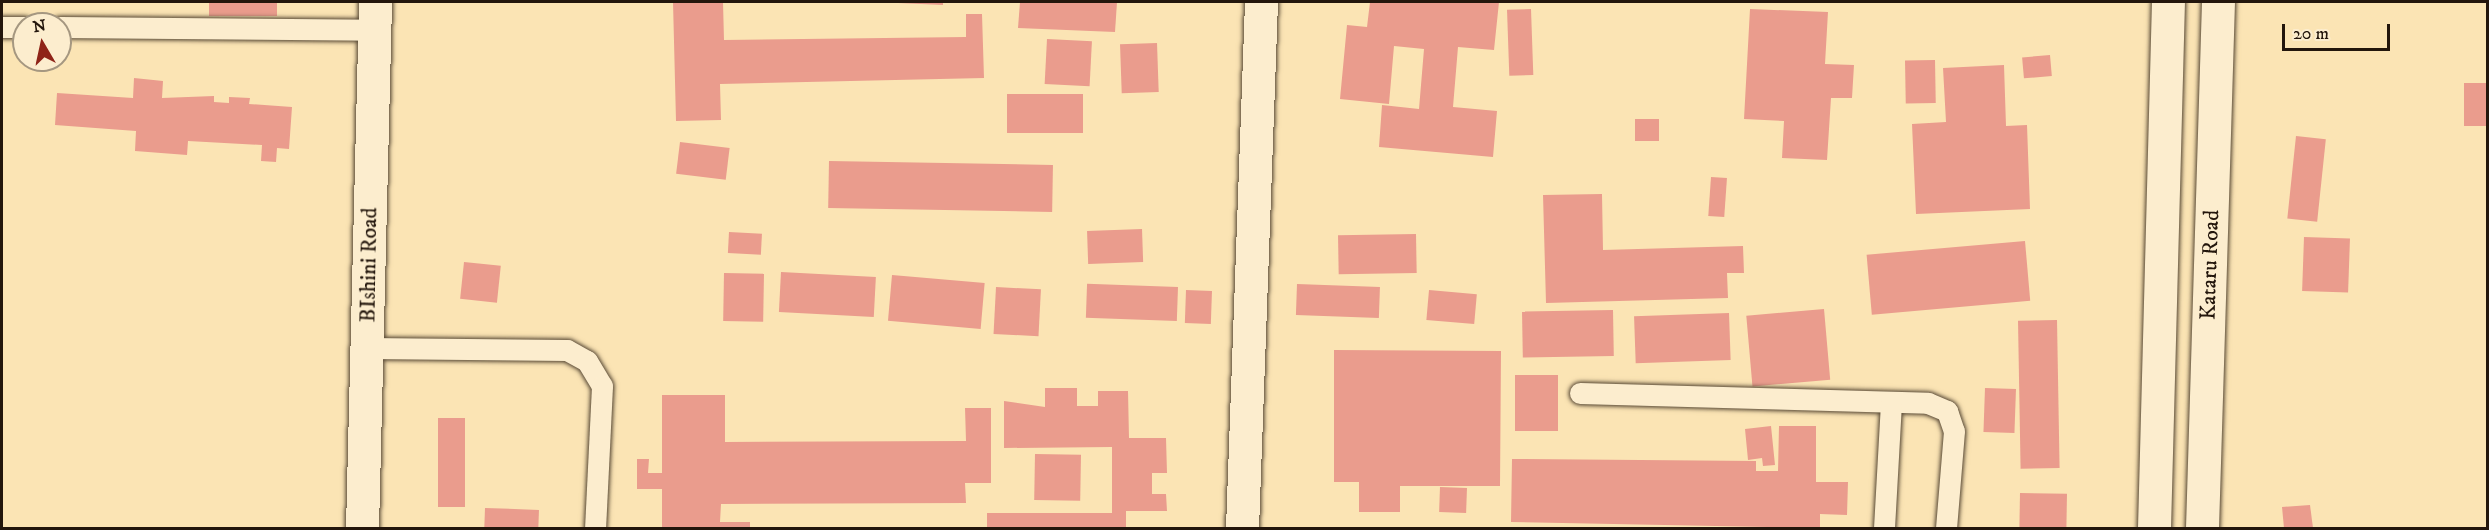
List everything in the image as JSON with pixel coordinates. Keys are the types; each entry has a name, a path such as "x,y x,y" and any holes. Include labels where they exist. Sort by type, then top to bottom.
{"street":[{"path":"1242,528 1261,2"},
{"path":"2154,528 2168,2"},
{"name":"Kataru Road","path":"2202,528 2218,2"},
{"name":"BIshini Road","path":"362,528 375,16"}],"lane":[{"path":"72,27 375,16"},
{"path":"367,348 567,350 587,361 602,386 595,528"},
{"path":"1580,393 1928,403 1947,411 1954,431 1946,528"},
{"path":"1884,528 1891,402"}],"building":[{"path":"209,2 277,2 277,16 209,16"},
{"path":"673,2 723,2 724,40 966,37 966,14 982,14 984,78 720,84 721,120 676,121"},
{"path":"943,2 943,5 898,3"},
{"path":"1020,2 1117,2 1115,32 1018,28"},
{"path":"1370,2 1499,2 1494,50 1458,47 1453,107 1497,111 1493,157 1379,147 1382,105 1419,109 1424,49 1394,46 1389,104 1340,99 1347,25 1367,27"},
{"path":"1531,9 1533,75 1509,76 1507,10"},
{"path":"1750,9 1828,12 1825,64 1854,65 1852,98 1831,98 1827,160 1782,158 1784,121 1744,119"},
{"path":"1047,39 1092,41 1090,86 1045,84"},
{"path":"1157,43 1159,92 1122,93 1120,44"},
{"path":"2050,55 2052,76 2024,78 2022,57"},
{"path":"1935,60 1936,103 1906,104 1905,61"},
{"path":"2004,65 2006,126 2027,125 2030,209 1916,214 1912,124 1946,122 1943,68"},
{"path":"134,78 163,81 162,98 214,96 214,102 229,103 229,97 250,98 249,104 292,107 289,149 277,148 276,162 261,161 262,145 188,141 187,155 135,151 136,131 55,125 57,93 133,98"},
{"path":"2464,83 2488,83 2488,126 2464,126"},
{"path":"1007,94 1083,94 1083,133 1007,133"},
{"path":"1635,119 1659,119 1659,141 1635,141"},
{"path":"2296,136 2326,139 2317,222 2287,219"},
{"path":"680,142 730,148 726,180 676,174"},
{"path":"829,161 1053,165 1052,212 828,208"},
{"path":"1711,177 1727,178 1724,217 1708,216"},
{"path":"1602,194 1603,250 1743,246 1744,273 1727,273 1728,298 1546,303 1543,195"},
{"path":"1142,229 1143,262 1088,264 1087,231"},
{"path":"729,232 762,234 761,255 728,253"},
{"path":"1416,234 1417,273 1339,274 1338,235"},
{"path":"2304,237 2350,239 2348,293 2302,291"},
{"path":"2025,241 2030,301 1872,315 1867,255"},
{"path":"464,262 501,266 497,303 460,299"},
{"path":"781,272 876,277 874,317 779,312"},
{"path":"724,273 764,274 763,322 723,321"},
{"path":"892,275 985,283 981,329 888,321"},
{"path":"1087,284 1178,287 1177,321 1086,318"},
{"path":"1297,284 1380,287 1379,318 1296,315"},
{"path":"996,287 1041,289 1038,336 994,334"},
{"path":"1186,290 1212,291 1211,324 1185,323"},
{"path":"1429,290 1477,294 1474,324 1426,320"},
{"path":"1824,309 1830,380 1752,387 1746,316"},
{"path":"1613,310 1614,356 1523,358 1522,312"},
{"path":"1729,313 1731,360 1636,363 1634,316"},
{"path":"2057,320 2060,468 2021,469 2018,321"},
{"path":"1334,350 1501,351 1500,486 1400,486 1400,512 1359,512 1359,482 1334,482"},
{"path":"1515,375 1558,375 1558,431 1515,431"},
{"path":"1045,388 1077,388 1077,406 1098,406 1098,391 1128,391 1129,438 1166,438 1167,473 1152,473 1152,494 1166,494 1167,511 1126,511 1126,528 987,528 987,513 1112,513 1112,447 1004,448 1004,401 1045,407"},
{"path":"1985,388 2016,389 2014,433 1983,432"},
{"path":"662,395 725,395 725,442 966,441 965,408 991,408 991,483 965,483 966,503 721,504 720,522 750,522 750,528 662,528 662,489 637,489 637,459 649,459 648,473 662,473"},
{"path":"438,418 465,418 465,507 438,507"},
{"path":"1771,426 1775,465 1763,466 1762,458 1748,460 1745,429"},
{"path":"1779,426 1816,426 1816,482 1848,482 1847,515 1820,514 1820,528 1511,522 1512,459 1756,461 1756,471 1778,471"},
{"path":"1035,454 1081,455 1080,501 1034,500"},
{"path":"1440,487 1467,488 1466,513 1439,512"},
{"path":"2020,493 2067,494 2066,528 2019,528"},
{"path":"2310,505 2313,528 2284,528 2282,507"},
{"path":"485,508 539,510 538,528 484,528"}]}
